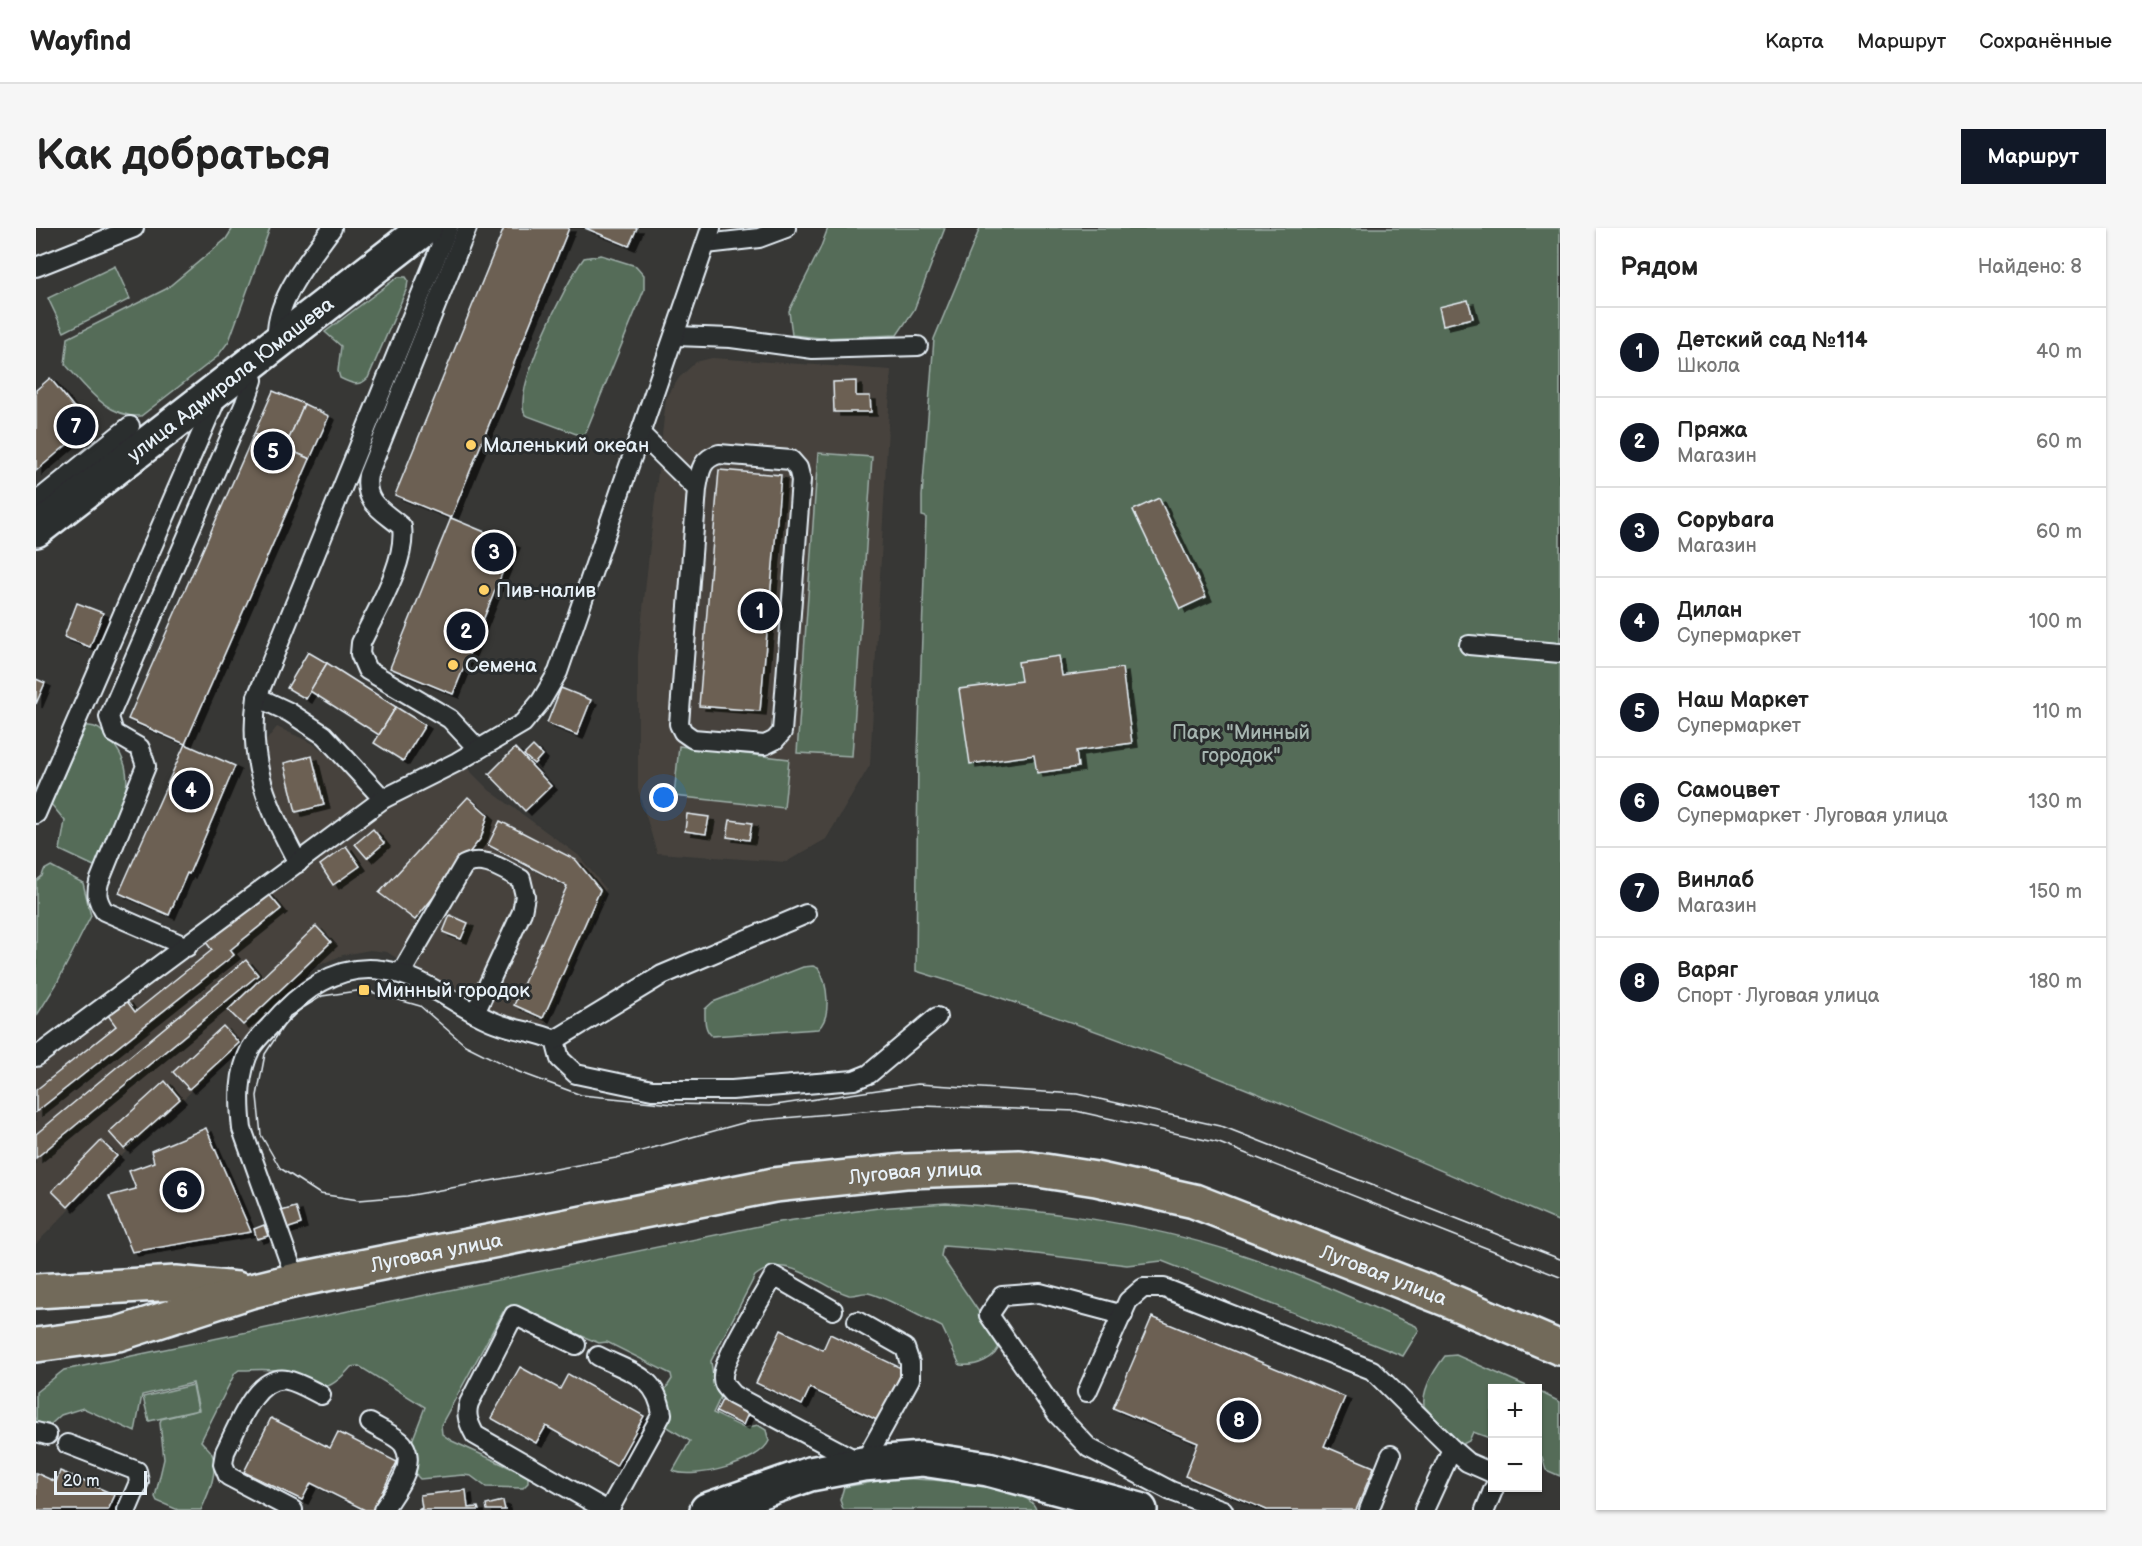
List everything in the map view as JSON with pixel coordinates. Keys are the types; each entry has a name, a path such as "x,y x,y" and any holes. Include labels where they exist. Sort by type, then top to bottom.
{"main road":[{"name":"Луговая улица","path":"36,1345 118,1334 251,1291 296,1280 774,1185 905,1171 1019,1167 1096,1179 1194,1201 1446,1299 1560,1348"},
{"name":"Луговая улица","path":"36,1291 176,1283 251,1291"}],"street":[{"name":"улица Адмирала Юмашева","path":"36,530 425,228"},
{"path":"707,1510 810,1474 863,1464 922,1459 988,1469 1140,1510"}],"lane":[{"path":"36,267 134,228"},
{"path":"278,342 276,332 294,280 332,228"},
{"path":"298,863 274,819 262,786 254,753 254,718 257,697 448,228"},
{"path":"467,228 368,475 365,489 369,499 402,527 403,537 395,568 361,643 360,654 367,670 450,719 478,749"},
{"path":"36,1057 187,947 383,799 523,723 541,701 558,672 642,435 709,236 759,238 786,228"},
{"path":"675,336 731,338 813,349 918,346"},
{"path":"36,814 235,375 253,380 246,403 109,717 114,733 140,748 146,766 99,882 96,893 99,903 104,911 187,947"},
{"path":"36,502 130,426"},
{"path":"642,435 662,452 697,489 679,724 683,732 693,739 765,745 782,732 801,480 798,468 791,460 719,454 708,457 703,464 697,489"},
{"path":"1469,645 1560,653"},
{"path":"257,697 289,712 324,735 383,799"},
{"path":"401,973 464,865 475,861 487,862 521,879 525,896 522,912 475,1013"},
{"path":"555,1040 662,975 806,914"},
{"path":"296,1280 242,1128 239,1103 246,1063 252,1047 291,1001 321,982 348,970 379,969 401,973 503,1026 541,1034 555,1040"},
{"path":"555,1040 560,1059 565,1065 576,1074 593,1079 652,1090 732,1090 854,1080 869,1074 937,1017"},
{"path":"833,1310 774,1276 722,1374 724,1386 733,1395 863,1464 910,1379 910,1363 905,1348 857,1322"},
{"path":"1087,1392 1128,1301 1143,1288 1164,1288 1372,1370 1452,1449 1467,1462 1488,1471"},
{"path":"1123,1315 1040,1293 1002,1296 989,1315 1057,1414 1089,1448 1172,1491 1223,1510"},
{"path":"576,1345 514,1315 469,1403 466,1411 468,1423 475,1435 607,1510 662,1414 659,1398 651,1383 598,1356"},
{"path":"293,1510 228,1476 223,1464 225,1452 259,1388 270,1381 286,1380 321,1395"},
{"path":"370,1423 403,1443 406,1453 405,1474 383,1510"},
{"path":"67,1444 137,1471 139,1482 127,1510"},
{"path":"1424,1510 1452,1449"},
{"path":"1369,1510 1391,1455"},
{"path":"1485,1510 1492,1492"}],"shaded area":[{"path":"712,358 891,370 870,765 826,839 786,862 657,853 638,789 638,655 666,399 679,378 696,362"},
{"path":"277,727 312,743 336,761 378,811 466,767 489,790 578,855 606,889 544,1025 516,1020 471,1004 387,952 370,950 343,955 314,967 282,996 245,1042 115,1162 36,1244 36,1068 302,865 258,751"}],"green space":[{"path":"233,228 270,228 229,341 217,357 141,416 118,412 98,399 65,364 68,338 166,289 226,239"},
{"path":"828,228 945,228 914,310 897,335 821,338 792,335 789,311"},
{"name":"Парк \"Минный городок\"","path":"980,228 1560,228 1560,1222 1242,1087 999,997 916,971 918,754 926,517 922,516 922,496 934,339"},
{"path":"601,255 636,266 644,275 644,290 585,434 579,435 525,415 523,402 533,361 565,289 584,258"},
{"path":"115,266 130,299 64,332 48,298"},
{"path":"398,277 406,277 407,288 368,378 362,383 355,384 340,378 338,371 341,346 325,332"},
{"path":"818,453 872,457 852,756 797,753"},
{"path":"86,726 102,731 109,739 124,762 127,774 121,809 104,850 94,866 60,850 65,821 51,804"},
{"path":"679,746 789,759 784,808 674,796"},
{"path":"51,866 83,883 91,916 56,985 36,1017 36,881 42,876 44,870"},
{"path":"803,967 818,968 821,974 827,1000 825,1017 818,1029 712,1036 708,1030 705,1009 713,1002"},
{"path":"946,1203 1019,1209 1091,1219 1199,1242 1303,1277 1416,1326 1419,1330 1403,1356 1162,1261 1127,1265 1012,1251 943,1246 941,1256 1000,1343 990,1358 972,1365 960,1365 942,1327 900,1306 868,1293 849,1295 837,1291 791,1268 767,1269 755,1276 711,1361 713,1377 722,1394 713,1413 744,1428 758,1425 766,1430 769,1441 763,1449 740,1463 710,1471 683,1473 673,1471 690,1441 663,1424 661,1396 672,1379 671,1374 607,1342 599,1343 525,1313 503,1312 441,1425 442,1434 452,1441 528,1476 528,1483 523,1488 486,1487 471,1476 463,1475 420,1479 417,1476 411,1444 425,1407 359,1366 351,1367 341,1378 325,1387 277,1370 239,1370 235,1373 201,1441 211,1452 214,1474 201,1510 178,1510 157,1501 155,1497 164,1459 161,1419 199,1410 193,1383 142,1395 135,1432 83,1408 61,1415 51,1424 36,1422 36,1392 64,1370 773,1223 878,1208"},
{"path":"1456,1355 1522,1384 1488,1384 1488,1438 1473,1432 1469,1441 1463,1444 1456,1441 1424,1406 1427,1387 1445,1356"},
{"path":"193,1385 198,1410 149,1421 143,1397"},
{"path":"1542,1393 1560,1402 1560,1476 1546,1470 1542,1457"},
{"path":"896,1478 950,1481 996,1488 1015,1493 1029,1501 1036,1510 843,1509 840,1500 844,1487"}],"building":[{"path":"504,228 569,228 451,518 395,495"},
{"path":"585,228 637,228 629,246"},
{"path":"1468,300 1473,318 1443,325 1439,307"},
{"path":"50,378 89,426 36,471 36,390"},
{"path":"856,381 856,396 870,396 871,412 834,412 833,382"},
{"path":"273,391 304,404 285,448 254,434"},
{"path":"304,404 329,416 310,459 285,448"},
{"path":"254,434 310,459 185,744 128,719"},
{"path":"719,470 781,475 760,711 699,706"},
{"path":"1159,498 1206,597 1180,609 1133,510"},
{"path":"451,518 514,544 453,694 390,668"},
{"path":"77,603 103,613 90,647 64,637"},
{"path":"308,652 327,663 306,699 287,688"},
{"path":"1059,656 1062,676 1122,668 1132,743 1076,751 1078,767 1037,773 1034,755 970,764 959,689 1021,681 1018,662"},
{"path":"327,663 396,707 379,735 310,691"},
{"path":"36,679 45,683 36,704"},
{"path":"561,688 591,700 577,735 547,723"},
{"path":"396,707 425,725 403,761 374,743"},
{"path":"185,744 235,766 169,915 119,893"},
{"path":"533,746 542,755 534,764 524,755"},
{"path":"515,748 551,786 525,811 489,774"},
{"path":"312,756 324,805 296,812 284,763"},
{"path":"468,797 488,815 481,838 415,920 379,893"},
{"path":"687,814 709,817 706,834 685,831"},
{"path":"730,820 752,823 749,840 727,837"},
{"path":"500,821 576,860 600,890 543,1018 514,1005 567,886 488,845"},
{"path":"373,829 384,843 367,858 355,844"},
{"path":"346,846 360,866 333,885 320,865"},
{"path":"267,892 281,909 230,950 234,955 36,1112 36,1090 116,1026 107,1014 126,1000 135,1012 212,950 205,941"},
{"path":"450,915 468,923 461,939 443,932"},
{"path":"316,926 331,942 243,1025 228,1010"},
{"path":"246,960 258,975 36,1158 36,1134"},
{"path":"223,1026 239,1043 189,1089 173,1072"},
{"path":"165,1081 180,1099 124,1149 109,1132"},
{"path":"206,1128 251,1232 132,1252 109,1196 136,1189 129,1171 154,1162 151,1151"},
{"path":"101,1141 117,1156 68,1207 52,1191"},
{"path":"296,1207 301,1224 286,1229 281,1211"},
{"path":"264,1225 268,1236 257,1239 254,1229"},
{"path":"1152,1317 1345,1397 1324,1446 1374,1467 1356,1510 1267,1510 1185,1476 1198,1443 1113,1408"},
{"path":"781,1330 823,1350 830,1334 903,1369 879,1421 810,1388 802,1405 756,1383"},
{"path":"520,1367 560,1389 568,1374 644,1416 616,1466 546,1426 536,1443 491,1418"},
{"path":"724,1396 750,1409 743,1425 716,1412"},
{"path":"271,1418 330,1448 338,1432 397,1462 373,1510 365,1510 311,1483 302,1500 244,1472"},
{"path":"60,1471 115,1495 108,1510 36,1510 36,1473 56,1482"},
{"path":"466,1490 468,1508 478,1507 479,1510 418,1510 422,1508 420,1495"},
{"path":"503,1501 505,1510 487,1510 486,1505"}],"tram line":[{"path":"1560,1259 1224,1127 1077,1094 918,1084 769,1106 673,1104 581,1095 519,1072 465,1045 420,1006 364,990 322,996 290,1016 265,1054 257,1096 261,1135 280,1168 320,1194 359,1200 407,1196 616,1158 750,1121 921,1106 1076,1111 1219,1143 1560,1277"}],"place":[{"name":"Винлаб","path":"76,426"},
{"name":"Маленький океан","path":"471,445"},
{"name":"Наш Маркет","path":"273,451"},
{"name":"Copybara","path":"494,552"},
{"name":"Пив-налив","path":"484,590"},
{"name":"Детский сад №114","path":"760,611"},
{"name":"Пряжа","path":"466,631"},
{"name":"Семена","path":"453,665"},
{"name":"Дилан","path":"191,790"},
{"name":"Минный городок","path":"364,990"},
{"name":"Самоцвет","path":"182,1190"},
{"name":"Варяг","path":"1239,1420"}]}
